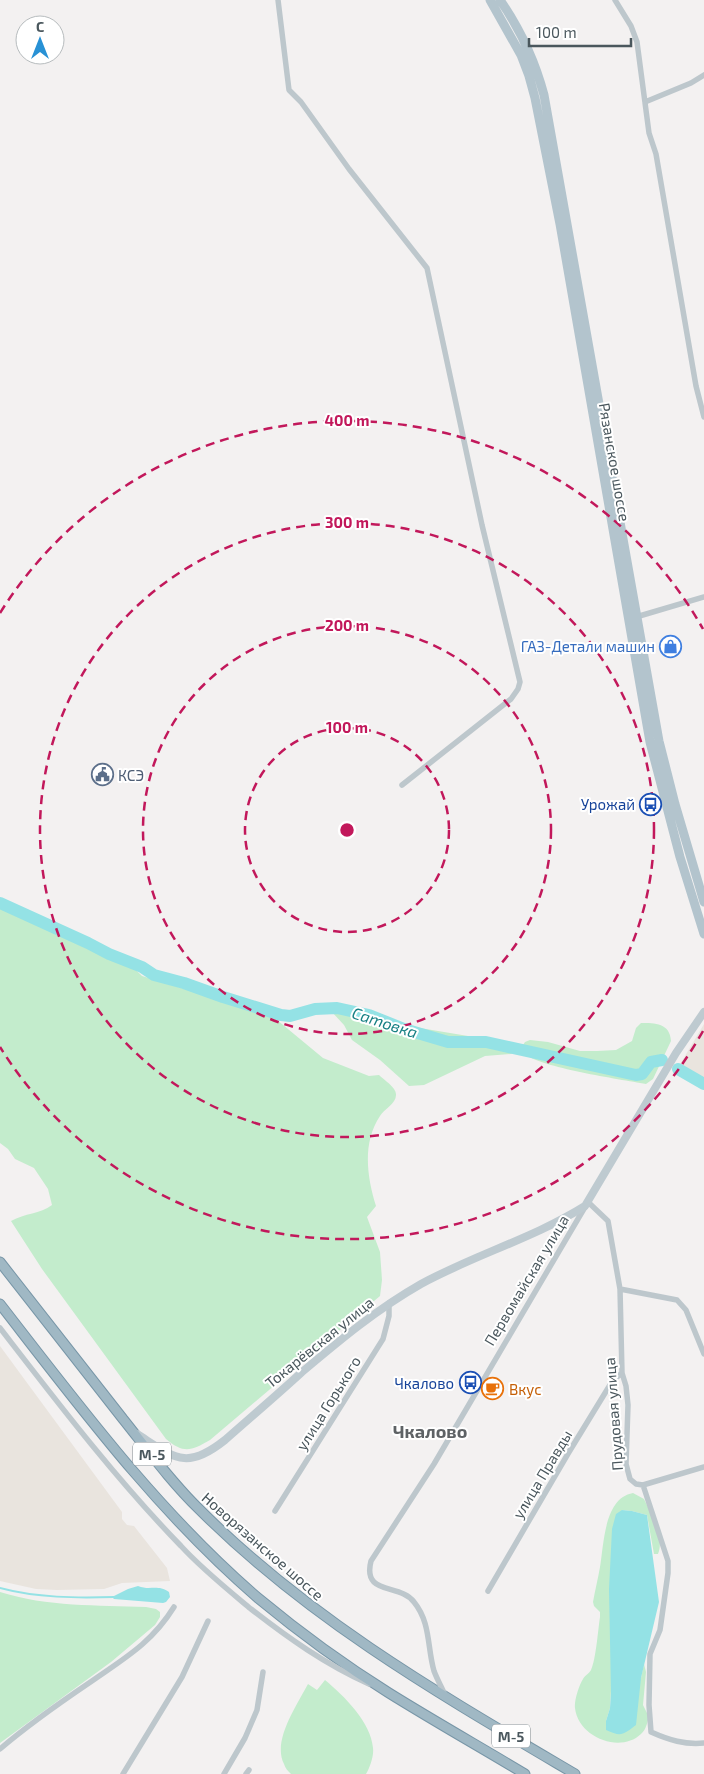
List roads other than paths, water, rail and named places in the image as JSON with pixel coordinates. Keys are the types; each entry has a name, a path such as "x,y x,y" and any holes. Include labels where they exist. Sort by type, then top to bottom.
{"highway":[{"name":"Новорязанское шоссе","path":"0,1262 134,1433 198,1508 234,1542 311,1607 402,1671 575,1774"},
{"name":"М-5","path":"0,1304 149,1491 206,1550 258,1597 343,1663 389,1693 526,1774"}],"main road":[{"name":"Рязанское шоссе","path":"490,0 521,55 530,76 560,224 650,742 676,840 704,934"},
{"name":"Рязанское шоссе","path":"500,0 528,51 538,73 544,95 659,741 675,804 704,902"},
{"name":"Первомайская улица","path":"587,1204 676,1053 704,1012"},
{"name":"Токарёвская улица","path":"134,1433 171,1455 181,1458 192,1459 212,1451 355,1327 390,1303 423,1283 470,1260 562,1220 587,1204"}],"street":[{"path":"278,0 289,90 301,102 349,169 427,268 482,525 520,682 518,690 511,699 402,786"},
{"path":"615,0 631,26 637,42 649,133 656,154 696,386 704,417"},
{"path":"645,102 691,83 704,75"},
{"path":"636,617 704,597"},
{"name":"Прудовая улица","path":"587,1204 608,1221 620,1289 622,1373 627,1396 626,1464 630,1479 636,1484 643,1485 668,1561 660,1630 650,1654 649,1706 651,1732 667,1739 690,1744 704,1743"},
{"name":"Первомайская улица","path":"446,1697 434,1670 428,1633 420,1608 412,1598 377,1585 371,1579 368,1570 371,1561 434,1464 587,1204"},
{"path":"620,1289 677,1300 686,1310 704,1354"},
{"name":"улица Горького","path":"275,1511 383,1339 390,1303"},
{"path":"0,1328 109,1466 194,1560 262,1617 317,1657 342,1672 389,1693"},
{"name":"улица Правды","path":"488,1591 568,1452 614,1380 622,1373"},
{"path":"643,1485 704,1467"},
{"path":"0,1749 28,1725 134,1653 156,1632 174,1607"},
{"path":"123,1774 182,1677 208,1621"},
{"path":"224,1774 257,1710 263,1672"}],"water":[{"path":"622,1510 647,1515 659,1602 641,1678 636,1725 625,1733 615,1734 606,1730 611,1693 609,1589 612,1529 616,1514"},
{"path":"138,1586 165,1590 169,1592 170,1597 163,1603 114,1599 112,1597"}],"waterway":[{"name":"Сатовка","path":"0,903 109,954 142,967 154,975 281,1015 290,1016 315,1009 337,1008 369,1015 404,1029 448,1042 486,1042 636,1075 642,1074 651,1062 662,1060"},
{"name":"Сатовка","path":"678,1069 704,1084"},
{"path":"0,1588 42,1596 114,1597"}],"place":[{"name":"ГАЗ-Детали машин","path":"671,646"},
{"name":"КСЭ","path":"102,775"},
{"name":"Урожай","path":"651,804"},
{"name":"Чкалово","path":"470,1383"},
{"name":"Вкус","path":"493,1389"}],"district":[{"name":"Чкалово","path":"430,1431"}]}
